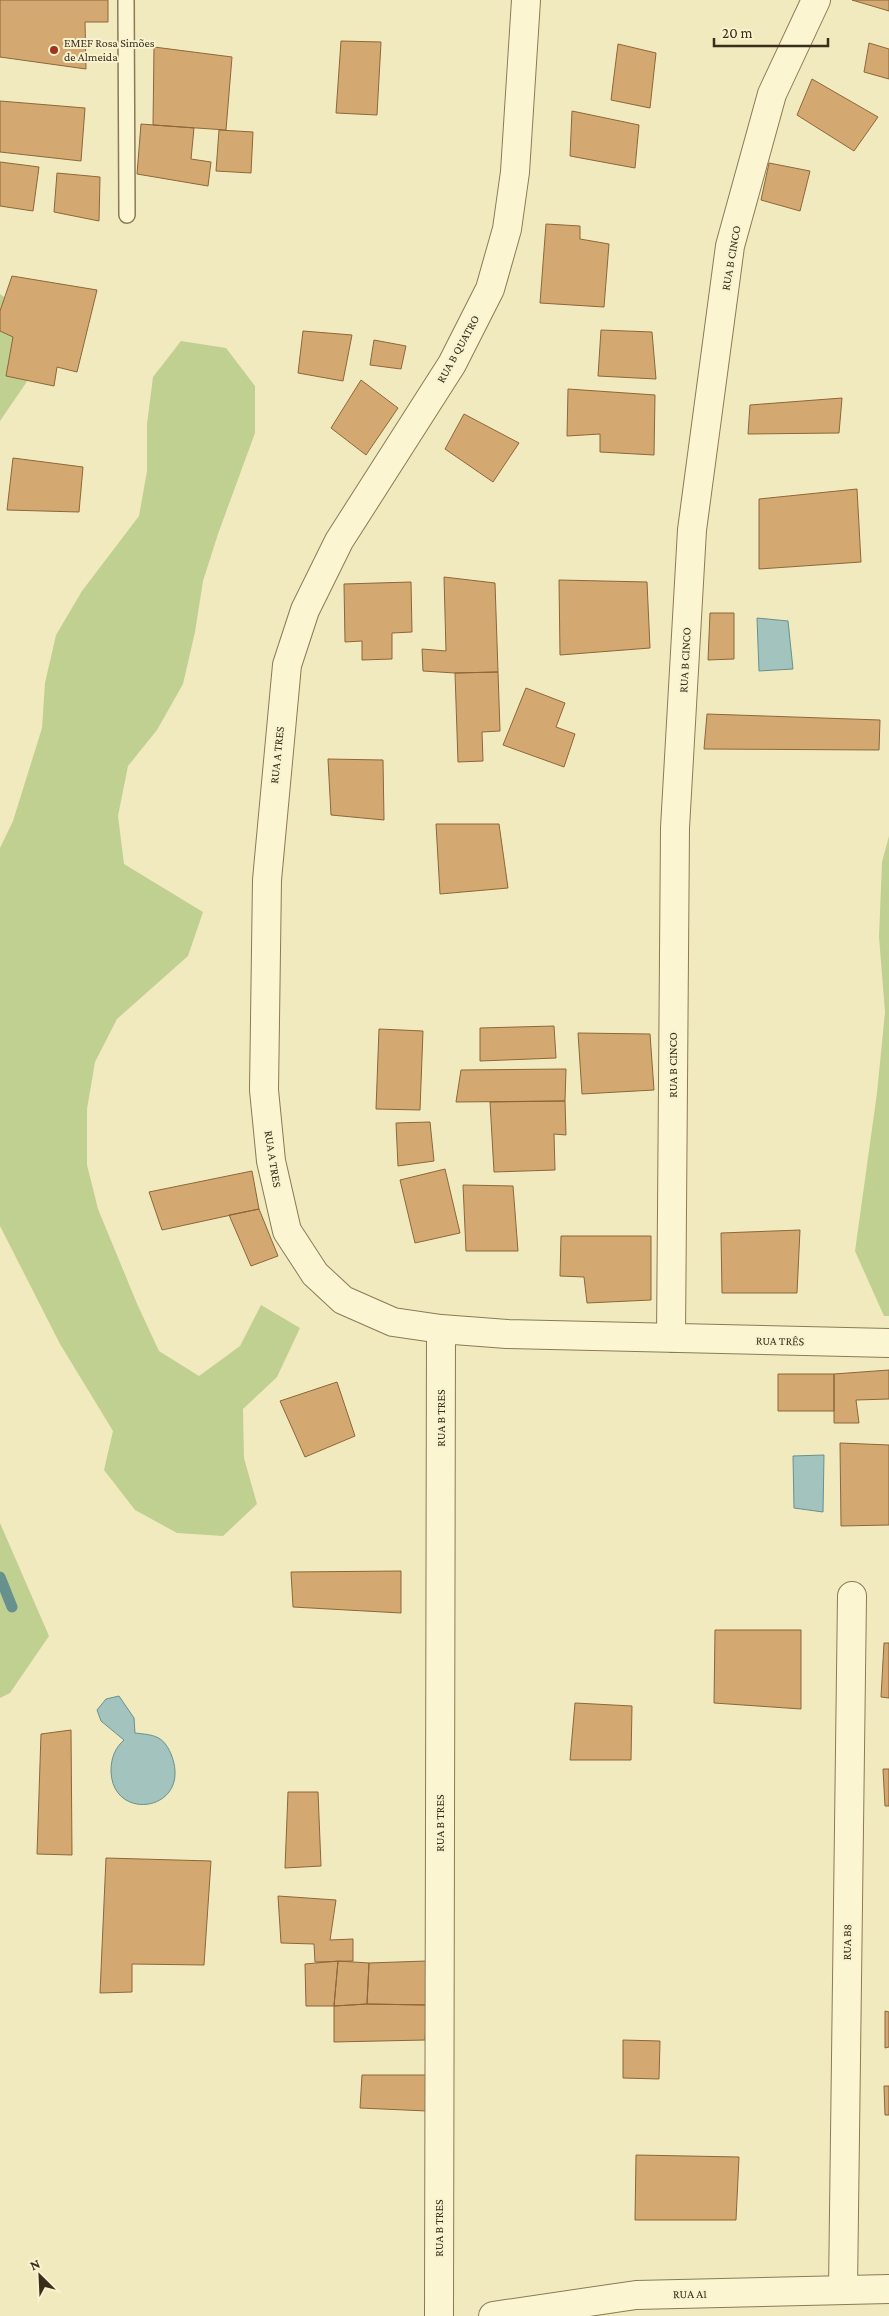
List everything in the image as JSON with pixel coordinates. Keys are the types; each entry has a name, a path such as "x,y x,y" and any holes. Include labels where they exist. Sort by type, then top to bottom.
{"street":[{"name":"RUA B QUATRO","path":"287,665 305,610 339,541 452,364 490,289 507,229 515,172 526,0"},
{"name":"RUA B CINCO","path":"671,1338 675,828 692,530 730,246 772,94 816,0"},
{"name":"RUA A TRES","path":"287,665 266,880 264,1090 271,1161 288,1231 315,1274 343,1300 392,1322 441,1329 507,1334 671,1338"},
{"name":"RUA B TRES","path":"439,2316 441,1329"},
{"name":"RUA TRÊS","path":"671,1338 889,1343"},
{"name":"RUA B8","path":"842,2289 852,1596"},
{"name":"RUA A1","path":"492,2316 636,2305 747,2293 889,2289"}],"lane":[{"path":"126,0 127,215"}],"green space":[{"path":"0,294 45,327 26,383 0,421"},
{"path":"181,341 226,348 255,386 255,433 203,581 195,632 183,684 157,730 128,766 118,816 124,864 203,912 188,956 117,1019 95,1062 87,1109 87,1165 98,1209 138,1306 159,1351 199,1376 240,1346 261,1305 300,1328 277,1377 243,1409 244,1458 257,1504 223,1536 177,1533 135,1510 104,1470 113,1431 60,1344 0,1226 0,848 13,821 42,728 45,683 56,635 82,591 139,516 147,471 147,424 153,377"},
{"path":"889,836 889,1316 884,1316 855,1251 877,1093 885,1012 879,937 882,862"},
{"path":"0,1523 49,1636 10,1693 0,1698"}],"water":[{"path":"757,618 788,621 793,669 759,671"},
{"path":"824,1455 823,1512 794,1508 793,1456"},
{"path":"119,1696 134,1718 135,1733 157,1737 165,1743 171,1754 175,1773 171,1788 162,1798 150,1804 136,1804 124,1799 115,1788 111,1771 112,1762 116,1750 124,1740 101,1721 97,1710 106,1699"}],"building":[{"name":"EMEF Rosa Simões de Almeida","path":"0,0 108,0 108,22 85,22 86,69 0,57"},
{"path":"852,0 889,0 889,11"},
{"path":"341,41 381,42 377,115 336,113"},
{"path":"869,43 889,49 889,79 864,72"},
{"path":"618,44 656,53 650,108 611,100"},
{"path":"154,47 232,57 226,130 153,125"},
{"path":"812,79 878,117 854,151 797,115"},
{"path":"0,101 85,108 81,161 0,152"},
{"path":"572,111 639,125 635,168 570,156"},
{"path":"141,124 194,128 191,159 211,162 208,186 137,174"},
{"path":"219,130 253,132 251,173 216,171"},
{"path":"0,162 39,167 33,211 0,206"},
{"path":"769,163 810,171 800,211 761,200"},
{"path":"57,173 100,177 99,221 54,212"},
{"path":"546,224 580,226 580,239 609,244 604,307 540,303"},
{"path":"12,276 97,290 77,372 57,367 54,386 6,376 13,337 0,331 0,311"},
{"path":"601,330 652,332 656,379 598,376"},
{"path":"303,331 352,335 343,381 298,373"},
{"path":"374,340 406,346 401,369 370,365"},
{"path":"361,380 398,408 366,455 331,428"},
{"path":"568,389 655,395 654,455 600,452 600,434 567,436"},
{"path":"842,398 839,433 748,434 750,405"},
{"path":"464,414 519,443 493,482 445,449"},
{"path":"13,458 83,467 79,512 7,510"},
{"path":"857,489 861,562 759,569 759,499"},
{"path":"444,577 495,583 498,672 455,673 423,671 422,649 446,651"},
{"path":"559,580 647,582 650,648 560,655"},
{"path":"411,582 412,632 392,633 392,659 362,660 362,641 345,642 344,584"},
{"path":"710,613 734,613 734,659 708,660"},
{"path":"498,672 500,731 482,732 483,761 458,762 455,673"},
{"path":"526,688 565,703 556,727 575,734 564,767 503,745"},
{"path":"707,714 880,720 879,750 704,749"},
{"path":"328,759 383,760 384,820 331,815"},
{"path":"436,824 499,824 508,888 440,894"},
{"path":"554,1026 556,1058 480,1061 480,1028"},
{"path":"379,1029 423,1031 420,1110 376,1109"},
{"path":"578,1033 650,1034 654,1090 582,1094"},
{"path":"566,1069 565,1101 456,1102 461,1070"},
{"path":"565,1101 566,1135 554,1134 555,1170 494,1172 490,1102"},
{"path":"430,1122 434,1161 398,1166 396,1123"},
{"path":"445,1169 460,1233 415,1243 400,1180"},
{"path":"252,1171 259,1209 162,1230 149,1192"},
{"path":"463,1185 513,1186 518,1251 466,1251"},
{"path":"259,1209 278,1256 251,1266 229,1215"},
{"path":"800,1230 797,1293 722,1293 721,1233"},
{"path":"561,1236 651,1236 651,1300 587,1303 584,1277 560,1276"},
{"path":"889,1370 889,1399 856,1400 859,1423 834,1423 834,1374"},
{"path":"778,1374 834,1374 834,1411 778,1411"},
{"path":"337,1382 355,1436 305,1457 280,1401"},
{"path":"840,1443 889,1445 889,1525 841,1526"},
{"path":"401,1571 401,1613 293,1607 291,1572"},
{"path":"715,1630 801,1630 801,1709 714,1703"},
{"path":"884,1643 889,1643 889,1698 881,1697"},
{"path":"575,1703 632,1706 631,1760 570,1760"},
{"path":"71,1730 72,1855 37,1854 41,1734"},
{"path":"883,1769 889,1769 889,1806 885,1806"},
{"path":"288,1792 318,1792 321,1866 285,1868"},
{"path":"106,1858 211,1861 204,1965 132,1964 132,1992 100,1993"},
{"path":"278,1896 336,1900 330,1940 353,1939 353,1961 315,1962 314,1944 281,1943"},
{"path":"338,1961 334,2006 306,2006 305,1964"},
{"path":"338,1961 369,1963 367,2004 334,2006"},
{"path":"426,1961 427,2005 367,2004 369,1963"},
{"path":"367,2004 427,2005 425,2040 334,2042 334,2006"},
{"path":"885,2011 889,2012 889,2047 885,2048"},
{"path":"623,2040 660,2041 659,2079 623,2078"},
{"path":"362,2075 426,2075 427,2111 360,2108"},
{"path":"884,2086 889,2086 889,2115 885,2115"},
{"path":"636,2155 739,2157 736,2220 635,2220"}],"waterway":[{"path":"0,1577 12,1607"}],"place":[{"name":"EMEF Rosa Simões de Almeida","path":"54,50"}]}
